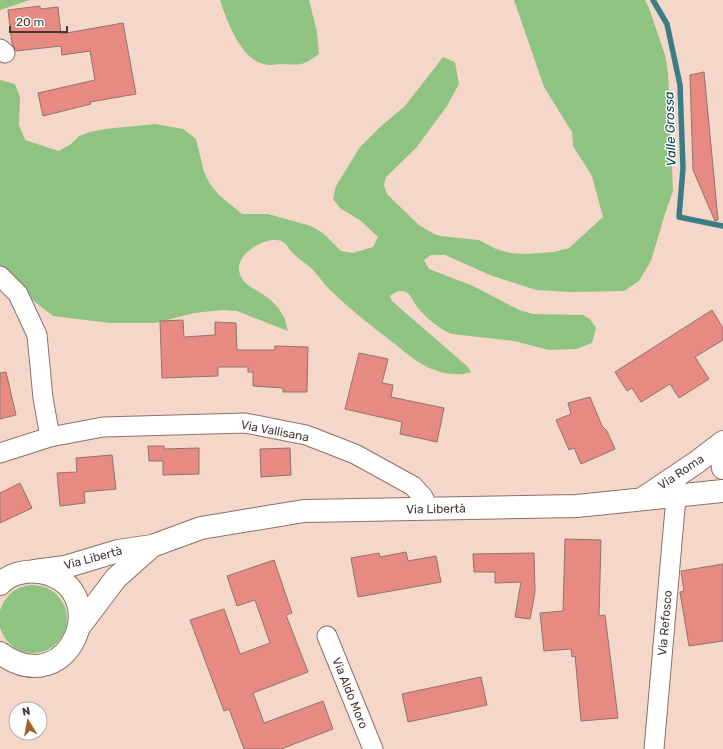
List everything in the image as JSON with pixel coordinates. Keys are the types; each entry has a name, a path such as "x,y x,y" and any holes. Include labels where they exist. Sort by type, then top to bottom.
{"main road":[{"name":"Via Roma","path":"722,443 723,468"},
{"name":"Via Roma","path":"642,499 698,462 722,443"},
{"name":"Via Libertà","path":"0,583 17,574 65,567 118,550 152,546 201,528 304,511 577,506 723,491"},
{"name":"Via Libertà","path":"79,627 116,578 152,546"},
{"path":"0,654 12,662 27,666 42,665 57,659 69,649 76,639 80,614 76,600 70,589 60,579 48,573 34,571"}],"street":[{"path":"0,276 18,294 37,335 43,398 50,437"},
{"name":"Via Vallisana","path":"0,453 50,437 104,427 245,423 306,434 355,454 413,486 423,497 429,509"},
{"name":"Via Refosco","path":"654,749 676,497"},
{"name":"Via Aldo Moro","path":"327,636 373,749"}],"green space":[{"path":"0,0 30,0 0,10"},
{"path":"220,0 309,0 317,32 319,54 302,64 269,65 256,61 248,55 230,28"},
{"path":"514,0 645,0 665,55 668,72 673,191 651,261 639,281 624,291 571,292 536,290 490,275 445,255 431,255 424,260 429,269 473,286 519,310 533,314 583,315 590,319 596,328 592,343 576,349 549,350 514,341 452,334 438,327 424,315 407,292 401,291 395,293 390,296 392,301 468,367 471,372 449,374 437,371 414,359 345,304 329,289 312,269 290,250 285,243 277,240 262,243 248,252 239,264 239,270 240,275 246,284 264,295 278,307 284,318 288,331 237,311 222,310 194,313 155,323 110,323 53,316 0,275 0,80 15,84 20,97 19,125 25,140 59,151 71,144 79,136 105,129 155,124 183,129 196,139 204,172 210,184 219,195 242,214 268,214 311,226 323,233 341,251 353,253 373,247 378,237 361,221 340,208 333,199 336,186 360,147 380,127 405,106 443,57 455,62 459,84 447,106 416,148 386,177 384,185 387,194 419,225 440,236 479,240 496,249 510,253 525,254 554,252 569,248 603,217 592,176 573,146 572,132 544,87"},
{"path":"26,585 40,585 52,590 62,600 67,612 67,626 62,638 52,648 40,653 26,653 14,648 4,638 -1,626 -1,612 4,600 14,590"}],"building":[{"path":"40,6 40,9 58,7 61,34 123,23 136,94 90,102 91,104 43,116 38,93 95,80 90,51 62,55 61,46 16,51 12,44 8,10"},
{"path":"704,72 718,220 715,221 693,170 690,75"},
{"path":"712,310 723,328 723,340 695,357 709,379 679,398 670,384 641,402 632,388 627,391 615,372"},
{"path":"183,320 184,337 215,335 215,322 236,323 237,350 274,350 275,346 308,347 307,392 283,392 283,388 253,386 253,372 248,372 248,367 218,367 218,376 162,378 160,321"},
{"path":"359,353 388,359 382,383 393,385 391,397 444,408 437,442 400,434 402,422 345,409"},
{"path":"6,372 16,415 0,419 0,373"},
{"path":"590,397 602,426 607,431 615,449 581,464 574,448 569,450 556,420 571,414 568,403"},
{"path":"148,446 164,446 164,449 199,448 199,474 163,475 163,461 149,461"},
{"path":"290,448 291,475 261,477 260,449"},
{"path":"112,455 116,489 84,492 85,503 60,506 57,473 77,472 76,458"},
{"path":"20,483 32,508 0,523 0,493"},
{"path":"565,539 601,540 599,616 605,615 618,718 581,721 575,656 572,657 571,649 544,651 540,613 563,611"},
{"path":"406,552 408,561 436,556 441,582 358,597 351,558 379,553 380,557"},
{"path":"534,553 535,592 530,619 515,617 521,582 495,583 495,572 474,572 473,554"},
{"path":"274,560 292,613 286,615 308,672 253,693 264,723 323,701 333,729 281,749 244,749 229,709 224,711 190,620 224,609 240,654 270,643 255,600 237,606 227,576"},
{"path":"723,564 723,641 689,646 680,592 684,591 681,571"},
{"path":"481,677 487,705 408,722 402,694"}],"waterway":[{"name":"Valle Grossa","path":"653,0 667,24 680,85 683,168 679,217 723,226"}]}
